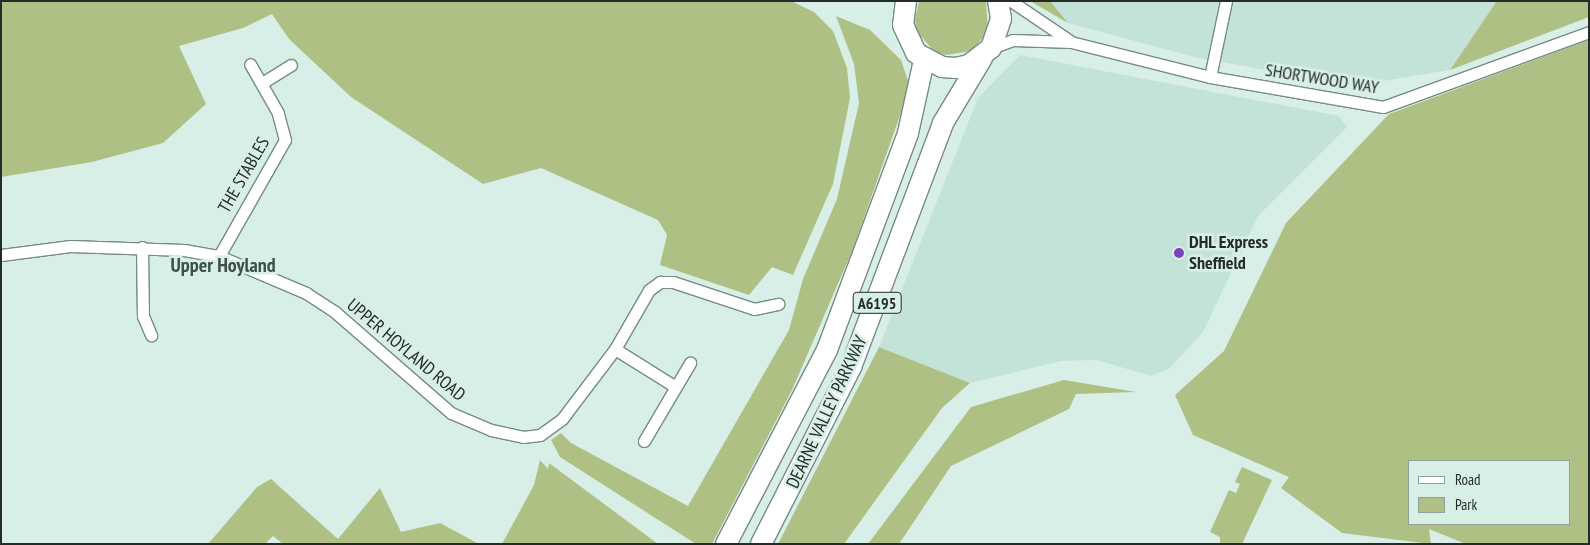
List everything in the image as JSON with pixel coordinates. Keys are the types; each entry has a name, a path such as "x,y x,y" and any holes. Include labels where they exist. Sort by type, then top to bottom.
{"highway":[{"path":"906,1 903,25 907,40 924,60 956,68 986,53"},
{"name":"A6195","path":"986,53 1002,19 998,1"},
{"name":"DEARNE VALLEY PARKWAY","path":"760,544 851,367 943,122 986,53"},
{"name":"DEARNE VALLEY PARKWAY","path":"726,544 830,341 908,133 924,60"}],"street":[{"name":"SHORTWOOD WAY","path":"1011,1 1072,42"},
{"path":"1210,77 1226,1"},
{"name":"SHORTWOOD WAY","path":"986,53 1013,40 1072,42 1210,77 1382,107 1589,32"},
{"name":"THE STABLES","path":"219,256 285,140 285,130 262,83 250,64"},
{"path":"262,83 291,66"},
{"name":"UPPER HOYLAND ROAD","path":"1,254 70,246 142,248 219,256 306,293 335,312 451,413 499,432 523,437 540,435 554,424 615,349 649,290 660,282 673,282 754,309 778,304"},
{"path":"142,248 143,316 152,335"},
{"path":"615,349 674,386"},
{"path":"644,441 674,386 690,363"}],"shaded area":[{"path":"1050,1 1497,1 1450,70 1353,86 1194,57 1068,23"},
{"path":"1020,55 1339,116 1347,127 1258,216 1203,332 1169,369 1151,376 1097,360 1061,361 970,383 879,347 978,98"}],"green space":[{"path":"1,1 791,1 814,12 833,31 847,68 850,98 833,184 793,275 772,267 749,295 660,265 667,235 658,220 541,168 483,184 351,97 289,39 272,14 243,28 179,46 206,104 163,143 92,162 1,177"},
{"path":"919,1 986,1 988,32 971,51 946,55 934,51 917,32 915,20"},
{"path":"1030,1 1050,1 1068,23"},
{"path":"1497,1 1589,1 1589,17 1450,70"},
{"path":"836,16 870,30 901,60 910,87 853,249 792,390 712,544 696,544 560,457 551,440 561,433 571,443 688,506 789,330 803,279 837,199 859,103 854,64"},
{"path":"1589,40 1589,544 1466,544 1429,529 1431,544 1342,533 1281,488 1289,477 1193,435 1175,395 1224,351 1286,223 1389,114"},
{"path":"879,347 970,383 942,408 844,544 778,544"},
{"path":"1064,380 1136,392 1076,394 1069,409 951,466 899,544 868,544 971,407"},
{"path":"540,460 548,469 549,463 658,544 502,544 534,485"},
{"path":"1242,467 1272,480 1242,544 1220,544 1220,537 1210,532 1229,490 1236,493 1240,484 1235,482"},
{"path":"271,479 338,539 380,488 401,532 440,523 479,544 283,544 273,536 265,544 208,544 257,487"}],"place":[{"name":"DHL Express Sheffield","path":"1179,253"}],"district":[{"name":"Upper Hoyland","path":"223,265"}]}
